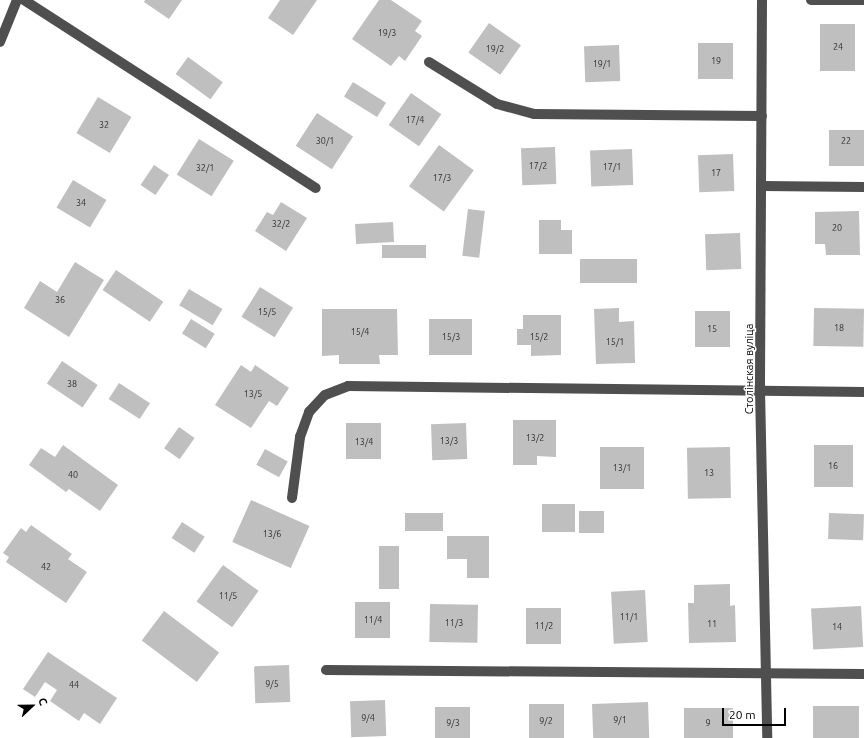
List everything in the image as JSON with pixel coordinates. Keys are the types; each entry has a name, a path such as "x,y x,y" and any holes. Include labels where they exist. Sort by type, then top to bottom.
{"street":[{"path":"0,42 17,0"},
{"path":"24,0 316,188"},
{"name":"Столінская вуліца","path":"762,0 760,390 767,738"},
{"path":"810,0 864,0"},
{"path":"429,62 497,104 534,114 762,116"},
{"path":"761,186 864,187"},
{"path":"292,498 300,437 309,412 325,395 348,386 864,392"},
{"path":"326,670 864,674"}],"building":[{"path":"145,0 182,0 169,19 144,2"},
{"path":"280,0 317,0 293,35 268,18"},
{"path":"379,0 391,0 422,21 415,31 422,36 405,61 399,56 391,66 352,39"},
{"path":"489,23 521,45 500,75 468,52"},
{"path":"820,24 855,24 855,71 820,71"},
{"path":"698,43 733,43 733,79 698,79"},
{"path":"619,45 620,81 585,82 584,46"},
{"path":"188,57 223,82 210,99 176,74"},
{"path":"353,82 386,103 377,117 344,96"},
{"path":"411,93 441,114 419,146 389,125"},
{"path":"98,97 131,117 110,153 76,133"},
{"path":"317,113 353,136 332,169 296,146"},
{"path":"829,130 864,130 864,166 829,166"},
{"path":"199,139 234,161 212,196 177,175"},
{"path":"439,145 474,170 444,212 409,186"},
{"path":"555,147 556,184 522,185 521,148"},
{"path":"632,149 633,185 591,186 590,150"},
{"path":"733,154 734,191 699,192 698,155"},
{"path":"154,165 169,175 156,195 141,185"},
{"path":"73,180 106,200 90,228 57,207"},
{"path":"281,202 307,218 286,251 255,231 267,212 273,215"},
{"path":"468,209 485,211 479,258 462,256"},
{"path":"859,211 860,255 826,255 825,244 815,244 815,212"},
{"path":"539,220 561,220 561,230 572,230 572,254 539,254"},
{"path":"393,222 394,242 356,244 355,224"},
{"path":"740,233 741,269 706,270 705,234"},
{"path":"382,245 426,245 426,258 382,258"},
{"path":"580,259 637,259 637,283 580,283"},
{"path":"75,262 104,280 69,337 24,308 40,281 57,292"},
{"path":"116,270 163,302 150,322 103,290"},
{"path":"260,287 293,308 275,337 241,317"},
{"path":"189,289 222,309 213,325 179,305"},
{"path":"619,308 619,322 634,321 635,363 596,364 594,309"},
{"path":"814,308 864,309 863,347 813,346"},
{"path":"322,309 397,309 398,355 379,355 380,364 339,364 339,355 322,356"},
{"path":"695,311 730,311 730,347 695,347"},
{"path":"523,315 561,315 561,355 531,356 531,345 517,345 517,329 523,329"},
{"path":"191,319 215,334 206,348 182,333"},
{"path":"429,319 472,319 472,355 429,355"},
{"path":"62,361 98,385 83,407 47,383"},
{"path":"241,365 251,372 255,365 289,388 277,406 269,401 251,428 215,405"},
{"path":"119,383 150,403 140,419 109,399"},
{"path":"513,420 556,420 556,457 537,456 537,465 513,465"},
{"path":"346,423 381,423 381,459 346,459"},
{"path":"466,423 467,459 432,460 431,424"},
{"path":"179,427 195,438 180,459 164,448"},
{"path":"63,445 118,485 100,511 69,489 66,492 29,465 41,448 55,457"},
{"path":"814,445 853,445 853,487 814,487"},
{"path":"600,447 644,447 644,489 600,489"},
{"path":"730,447 731,498 688,499 687,448"},
{"path":"265,449 288,462 279,477 256,465"},
{"path":"251,500 309,526 291,568 232,542"},
{"path":"542,504 575,504 575,532 542,532"},
{"path":"579,511 604,511 604,533 579,533"},
{"path":"405,513 443,513 443,531 405,531"},
{"path":"829,513 864,514 863,540 828,539"},
{"path":"182,522 205,537 194,553 172,538"},
{"path":"31,525 72,554 68,559 87,572 66,603 6,562 9,557 3,553 21,528 26,532"},
{"path":"447,536 489,536 489,578 467,578 467,559 447,559"},
{"path":"379,546 399,546 399,589 379,589"},
{"path":"223,565 259,591 232,627 197,601"},
{"path":"730,584 730,606 735,605 736,642 689,643 688,603 694,603 694,585"},
{"path":"645,590 648,642 614,644 611,592"},
{"path":"355,602 390,602 390,638 355,638"},
{"path":"430,604 478,605 477,643 429,642"},
{"path":"861,606 863,647 813,650 811,609"},
{"path":"526,608 561,608 561,644 526,644"},
{"path":"164,611 219,653 197,682 142,641"},
{"path":"48,652 117,698 100,724 84,713 79,721 50,701 57,690 45,682 35,697 23,689"},
{"path":"289,665 290,702 255,703 254,666"},
{"path":"385,700 386,736 351,737 350,701"},
{"path":"648,702 649,738 593,738 592,704"},
{"path":"529,704 564,704 564,738 529,738"},
{"path":"813,706 859,706 859,738 813,738"},
{"path":"435,707 470,707 470,738 435,738"},
{"path":"684,708 733,708 733,738 684,738"}]}
